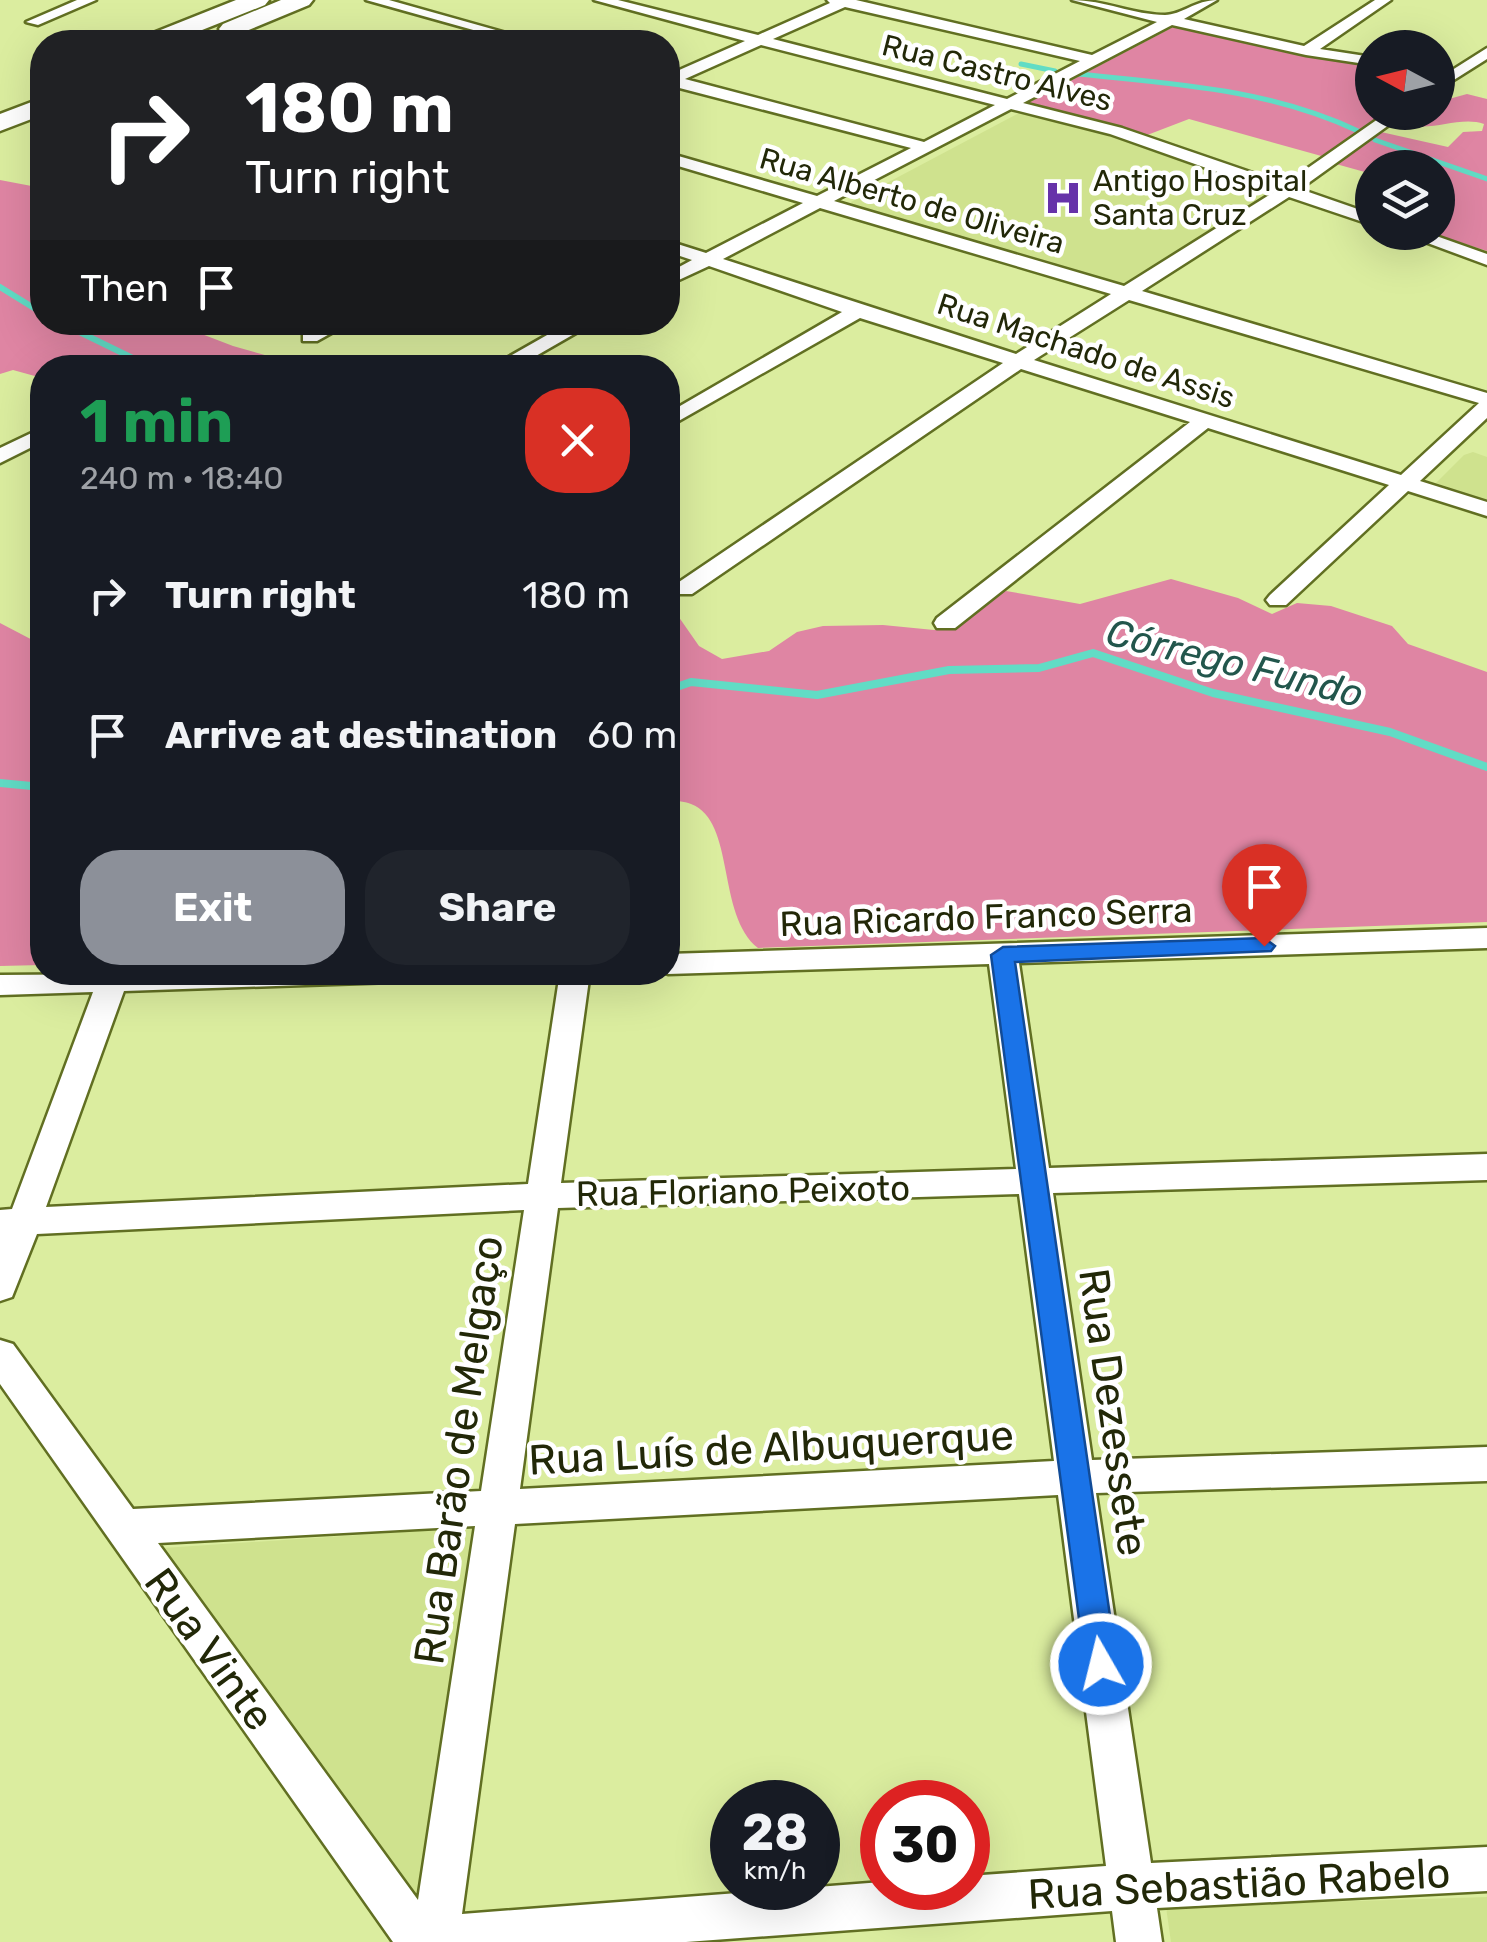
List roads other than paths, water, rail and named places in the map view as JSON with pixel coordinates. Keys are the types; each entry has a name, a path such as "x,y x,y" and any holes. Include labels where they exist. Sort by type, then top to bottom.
{"main road":[{"path":"183,30 257,0"},
{"path":"228,30 300,0"},
{"path":"0,104 30,91"},
{"path":"0,123 30,111"}],"street":[{"path":"33,22 89,0"},
{"path":"373,0 486,30"},
{"name":"Rua Castro Alves","path":"601,0 1116,131 1355,214"},
{"path":"1079,0 1355,58"},
{"path":"680,274 822,204 1090,59 1210,0"},
{"path":"1306,51 1384,0"},
{"path":"680,75 842,1 1090,59"},
{"path":"1456,74 1487,52"},
{"path":"1456,74 1487,77"},
{"path":"680,83 928,148"},
{"path":"684,589 1021,360 1288,190 1374,130"},
{"name":"Rua Alberto de Oliveira","path":"680,162 1487,399"},
{"path":"1455,249 1487,260"},
{"name":"Rua Machado de Assis","path":"680,250 1203,422 1487,509"},
{"path":"680,414 858,311"},
{"path":"310,338 316,335"},
{"path":"524,355 561,335"},
{"path":"1278,600 1487,407"},
{"path":"946,623 1203,422"},
{"path":"0,457 30,441"},
{"name":"Rua Ricardo Franco Serra","path":"680,964 1487,938"},
{"name":"Rua Dezessete","path":"1003,955 1139,1942"},
{"path":"0,984 30,983"},
{"path":"0,1286 12,1222 111,985"},
{"name":"Rua Barão de Melgaço","path":"434,1942 573,985"},
{"name":"Rua Floriano Peixoto","path":"12,1222 543,1196 1487,1168"},
{"name":"Rua Vinte","path":"0,1355 420,1942"},
{"name":"Rua Luís de Albuquerque","path":"121,1526 497,1510 1075,1477 1487,1464"},
{"name":"Rua Sebastião Rabelo","path":"456,1942 466,1935 1132,1887 1487,1869"}],"waterway":[{"path":"1021,64 1055,71"},
{"path":"1078,74 1256,97 1358,131"},
{"path":"1375,140 1487,179"},
{"path":"0,287 30,306"},
{"path":"86,335 126,355"},
{"name":"Córrego Fundo","path":"680,686 691,682 817,695 949,670 1039,668 1093,653 1213,693 1390,732 1487,767"},
{"name":"Córrego Fundo","path":"0,783 30,786"}],"place":[{"name":"Antigo Hospital Santa Cruz","path":"1063,198"}]}
